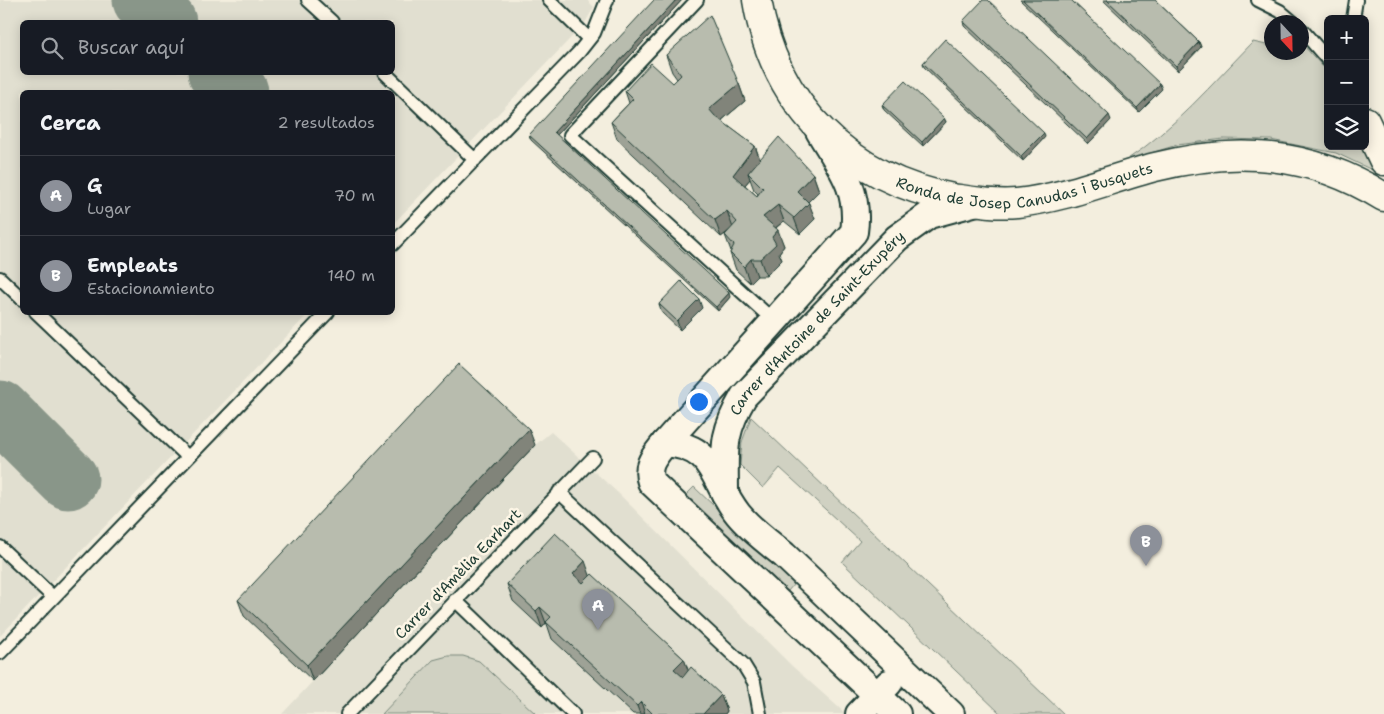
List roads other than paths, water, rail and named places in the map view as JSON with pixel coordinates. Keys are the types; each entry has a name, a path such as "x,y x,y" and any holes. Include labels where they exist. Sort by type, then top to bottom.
{"main road":[{"name":"Ronda de Josep Canudas i Busquets","path":"757,0 768,45 778,68 796,99 818,128 861,164 891,180 925,193 977,202 1015,203 1057,197 1156,167 1229,154 1297,159 1340,173 1384,196"},
{"path":"1369,129 1384,161"}],"street":[{"path":"818,128 851,186 857,212 854,232 665,443 650,462 648,472 651,482 897,714"},
{"name":"Carrer d'Antoine de Saint-Exupéry","path":"725,494 724,442 731,417 744,396 896,238 930,215 977,202"},
{"path":"775,322 795,342"},
{"path":"665,443 683,444 704,457 715,472 725,494 738,514 758,535 784,555 951,714"},
{"path":"859,714 903,668"}],"lane":[{"path":"308,0 330,20"},
{"path":"549,0 589,38"},
{"path":"395,242 589,38 594,32 607,0"},
{"path":"697,0 570,135 775,322"},
{"path":"1258,0 1285,15"},
{"path":"1354,15 1356,0"},
{"path":"1309,38 1324,55"},
{"path":"387,75 475,160"},
{"path":"0,278 20,297"},
{"path":"39,315 188,457"},
{"path":"0,653 325,315"},
{"name":"Carrer d'Amèlia Earhart","path":"347,714 593,458"},
{"path":"559,492 742,664 754,682 760,714"},
{"path":"0,548 53,597"},
{"path":"455,600 573,714"}],"place":[{"name":"Empleats","path":"1146,566"},
{"name":"G","path":"598,630"}]}
